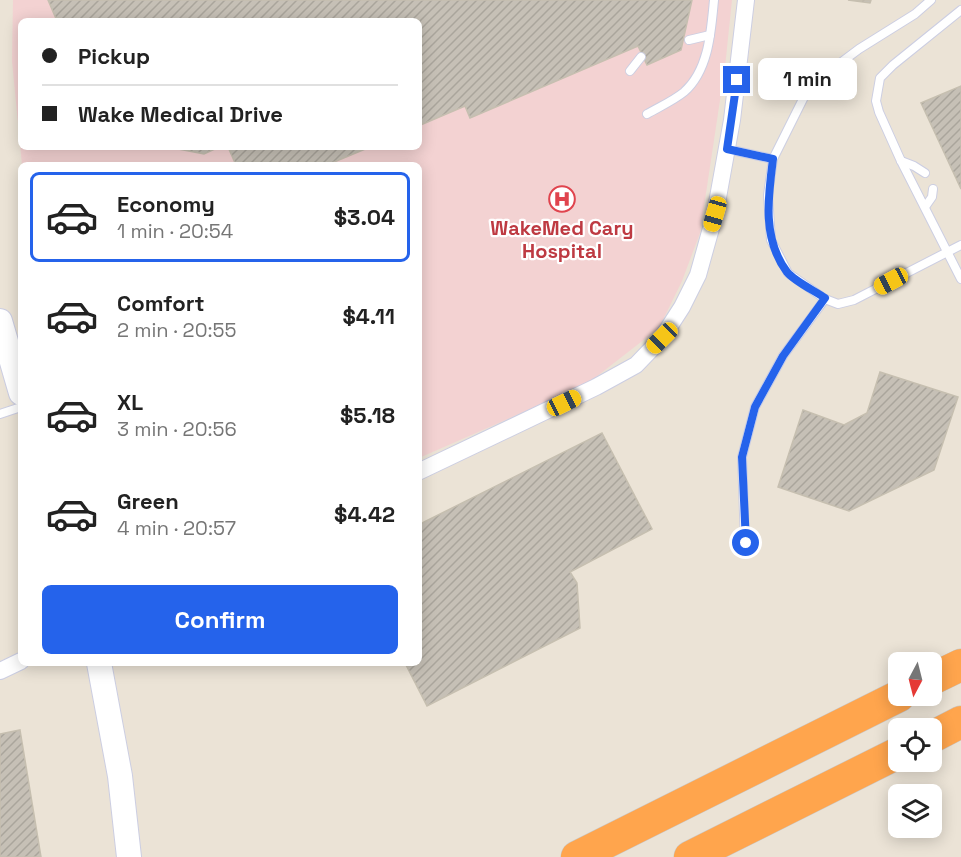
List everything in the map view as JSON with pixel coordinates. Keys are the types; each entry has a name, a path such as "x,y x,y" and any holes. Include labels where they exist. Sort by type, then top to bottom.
{"highway":[{"path":"942,674 961,664"},
{"path":"577,857 888,702"},
{"path":"942,732 961,722"},
{"path":"690,857 888,758"}],"main road":[{"path":"0,321 4,349 18,385"},
{"path":"100,666 120,776 129,857"}],"street":[{"path":"422,470 475,447 636,365 662,338 682,307 698,275 715,214 727,149 746,0"},
{"path":"0,671 18,663"}],"lane":[{"path":"648,114 685,91 700,70 710,35 714,0"},
{"path":"931,0 915,14 859,49 823,76 804,97 773,159 768,195 771,240 788,273 838,304 854,300 961,244"},
{"path":"961,10 880,78 876,101 901,161 961,279"},
{"path":"689,40 710,35"},
{"path":"630,70 641,57"},
{"path":"727,149 773,159"},
{"path":"901,161 914,165 924,173"},
{"path":"925,207 932,198 933,189"},
{"path":"746,543 742,457 755,407 783,356 825,298"},
{"path":"0,414 18,408"}],"shaded area":[{"name":"WakeMed Cary Hospital","path":"13,0 732,0 725,67 700,233 682,281 659,328 587,384 422,457 422,162 22,162 21,150 422,150 422,18 18,18 18,123 12,61"}],"building":[{"path":"48,0 692,0 681,50 647,65 638,46 470,118 465,106 422,124 422,18 56,18"},
{"path":"848,0 871,0 870,3"},
{"path":"961,86 961,189 921,103"},
{"path":"183,150 213,150 204,154"},
{"path":"229,150 363,150 334,162 235,162"},
{"path":"880,372 958,397 934,470 849,511 778,487 803,410 844,425 867,413"},
{"path":"602,433 652,529 570,572 577,583 580,628 427,706 407,666 422,666 422,523"},
{"path":"20,730 41,857 0,857 0,734"}],"place":[{"name":"WakeMed Cary Hospital","path":"562,199"}],"route":[{"path":"737,80 727,149 773,159 768,195 771,240 788,273 825,298 783,356 755,407 742,457 746,543"}]}
